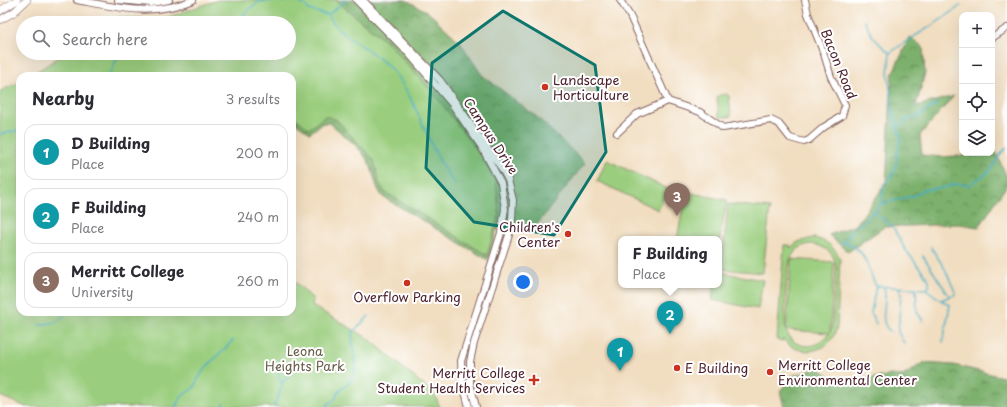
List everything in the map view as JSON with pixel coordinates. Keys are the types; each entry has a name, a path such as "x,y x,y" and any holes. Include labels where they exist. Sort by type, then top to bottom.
{"main road":[{"path":"0,11 17,0"},
{"path":"0,20 14,12 27,0"}],"street":[{"path":"77,0 131,10 149,11 175,6 193,0"},
{"path":"118,0 151,3 169,0"},
{"name":"Campus Drive","path":"356,0 370,11 440,80 502,169 512,192 512,219 509,235 474,343 470,362 470,383 476,407"},
{"name":"Campus Drive","path":"363,0 370,11 415,60 452,104 496,172 504,193 505,209 501,233 461,361 462,380 468,407"},
{"path":"617,133 637,114 668,101 630,16 620,0"},
{"name":"Bacon Road","path":"668,101 700,112 723,128 771,120 779,124 790,138 800,142 810,140 824,127 837,121 844,113 845,105 831,77 824,54 808,14 805,0"},
{"path":"995,36 1007,28"}],"highlighted area":[{"path":"503,11 595,65 606,152 554,235 474,222 426,168 432,63"}],"green space":[{"path":"218,0 335,0 387,42 438,99 482,157 496,183 499,214 487,255 385,192 379,183 374,160 336,119 325,116 309,129 296,118 296,72 36,72 54,60 296,60 296,16 171,16"},
{"path":"253,0 406,0 428,12 460,42 482,75 537,117 585,163 532,231 497,229 488,260 383,197 366,157 357,146 330,123 323,123 310,133 296,123 296,72 111,72 224,60 296,60 296,16 278,16"},
{"path":"910,37 923,47 925,73 916,106 954,96 920,135 922,155 941,157 995,156 995,150 1007,177 1007,185 979,227 958,224 884,227 848,252 829,235 856,225 886,183 892,74"},
{"name":"Leona Heights Park","path":"16,84 16,316 296,316 296,283 313,299 312,306 368,338 434,394 440,407 26,407 0,396 0,91"},
{"path":"727,94 729,96 731,115 730,117 719,117 717,97 719,95"},
{"path":"607,160 668,189 658,210 597,181"},
{"path":"686,192 727,200 720,236 678,236"},
{"path":"728,204 770,208 763,273 722,269"},
{"path":"813,238 822,240 836,251 840,260 837,326 834,335 829,342 822,347 806,351 790,345 783,339 783,341 777,340 784,245 790,245 790,248 798,242","holes":["811,244 826,249 832,255 836,264 832,328 830,332 834,262 791,259 786,330 788,273 790,260 792,256 799,249","786,330 829,333 825,339 819,343 806,346 794,342 789,337"]},
{"path":"722,273 763,280 758,309 712,300 714,288 722,288"},
{"path":"923,363 954,365 1007,378 1007,407 784,407 780,391 792,376 818,368 833,378 853,381 891,375 903,376"}],"waterway":[{"path":"242,16 252,6 260,2 279,0 283,2 287,0"},
{"path":"288,0 291,2 294,0"},
{"path":"295,0 306,6 309,10 328,15 340,30 388,66 408,93 437,155 455,184"},
{"path":"329,14 346,0"},
{"path":"890,53 944,18 961,5"},
{"path":"865,20 872,35 878,43 890,53 888,73 893,112 901,139 895,171 884,184 881,204"},
{"path":"111,72 117,60"},
{"path":"898,126 902,125 904,120 915,118 937,104"},
{"path":"0,134 16,131"},
{"path":"842,244 854,228 866,220 881,204 916,195 923,190 948,187 954,184 970,185 990,171 998,157 1007,148"},
{"path":"873,211 893,227 905,249 929,280 929,287 926,289"},
{"path":"844,241 852,245 862,255 876,286 926,289 950,305 943,342"},
{"path":"931,247 945,269 956,294 941,300"},
{"path":"923,256 947,293 951,296"},
{"path":"876,286 871,313 876,324"},
{"path":"884,288 884,323 891,332"},
{"path":"899,288 901,294 898,332 904,343"},
{"path":"916,289 917,312 923,321"},
{"path":"39,325 56,322 63,316"},
{"path":"327,407 328,404 336,398 338,392 351,381 355,366 352,333 369,316"},
{"path":"175,407 182,396 195,387 197,380 206,368 233,340"},
{"path":"274,407 282,386 278,374 280,371 280,359"},
{"path":"283,382 296,367"},
{"path":"223,407 224,403"}],"place":[{"name":"Landscape Horticulture","path":"545,87"},
{"name":"Merritt College","path":"677,216"},
{"name":"Children's Center","path":"568,234"},
{"name":"Overflow Parking","path":"407,283"},
{"name":"F Building","path":"670,334"},
{"name":"E Building","path":"677,368"},
{"name":"D Building","path":"620,371"},
{"name":"Merritt College Environmental Center","path":"770,372"},
{"name":"Merritt College Student Health Services","path":"534,380"}]}
